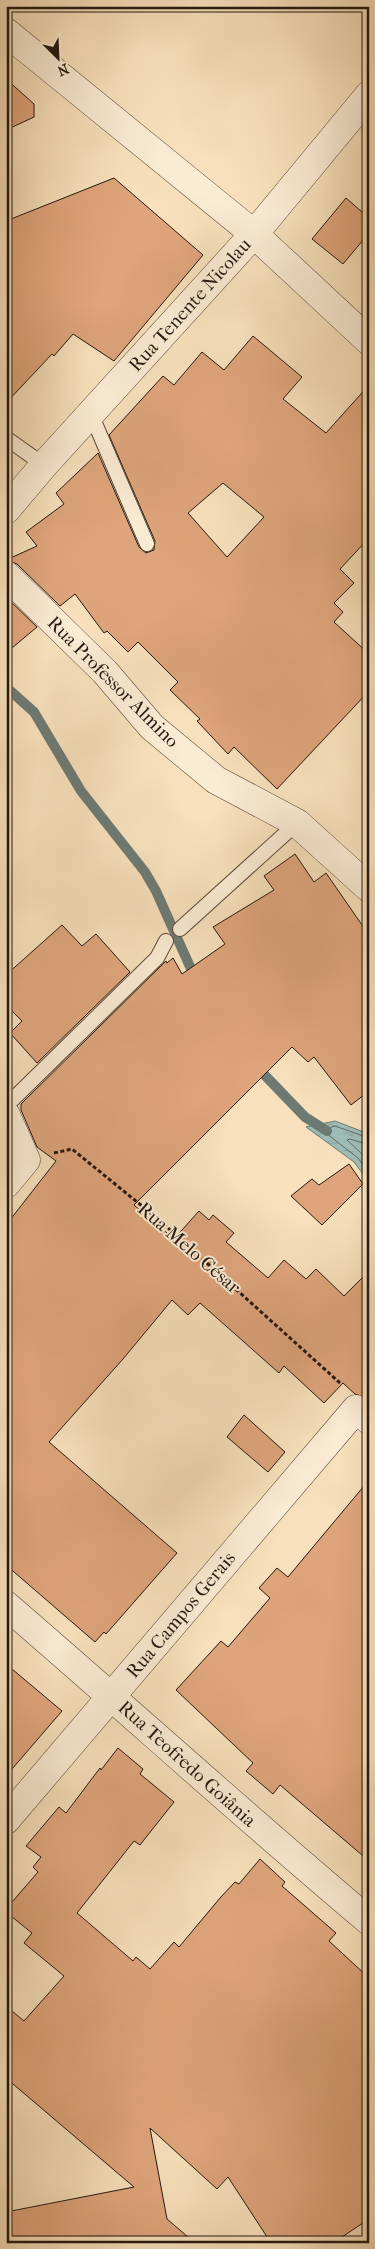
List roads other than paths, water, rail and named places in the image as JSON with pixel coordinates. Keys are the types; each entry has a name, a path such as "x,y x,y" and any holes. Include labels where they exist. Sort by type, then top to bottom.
{"street":[{"path":"6,32 254,234 369,341"},
{"name":"Rua Tenente Nicolau","path":"6,510 44,465 254,234 369,95"},
{"name":"Rua Professor Almino","path":"6,575 105,672 152,727 216,780 296,823 369,888"},
{"path":"6,1115 26,1160 6,1184"},
{"name":"Rua Campos Gerais","path":"6,1820 362,1414"},
{"name":"Rua Teofredo Goiânia","path":"6,1605 266,1835 369,1921"}],"lane":[{"path":"91,414 147,544"},
{"path":"6,438 44,465"},
{"path":"180,929 296,823"},
{"path":"6,1106 157,958 166,941"}],"water":[{"path":"335,1121 369,1134 369,1182 354,1162 306,1127"}],"waterway":[{"path":"6,687 34,712 81,791 145,872 156,891 196,980"},
{"path":"255,1065 305,1117 327,1131"}]}
